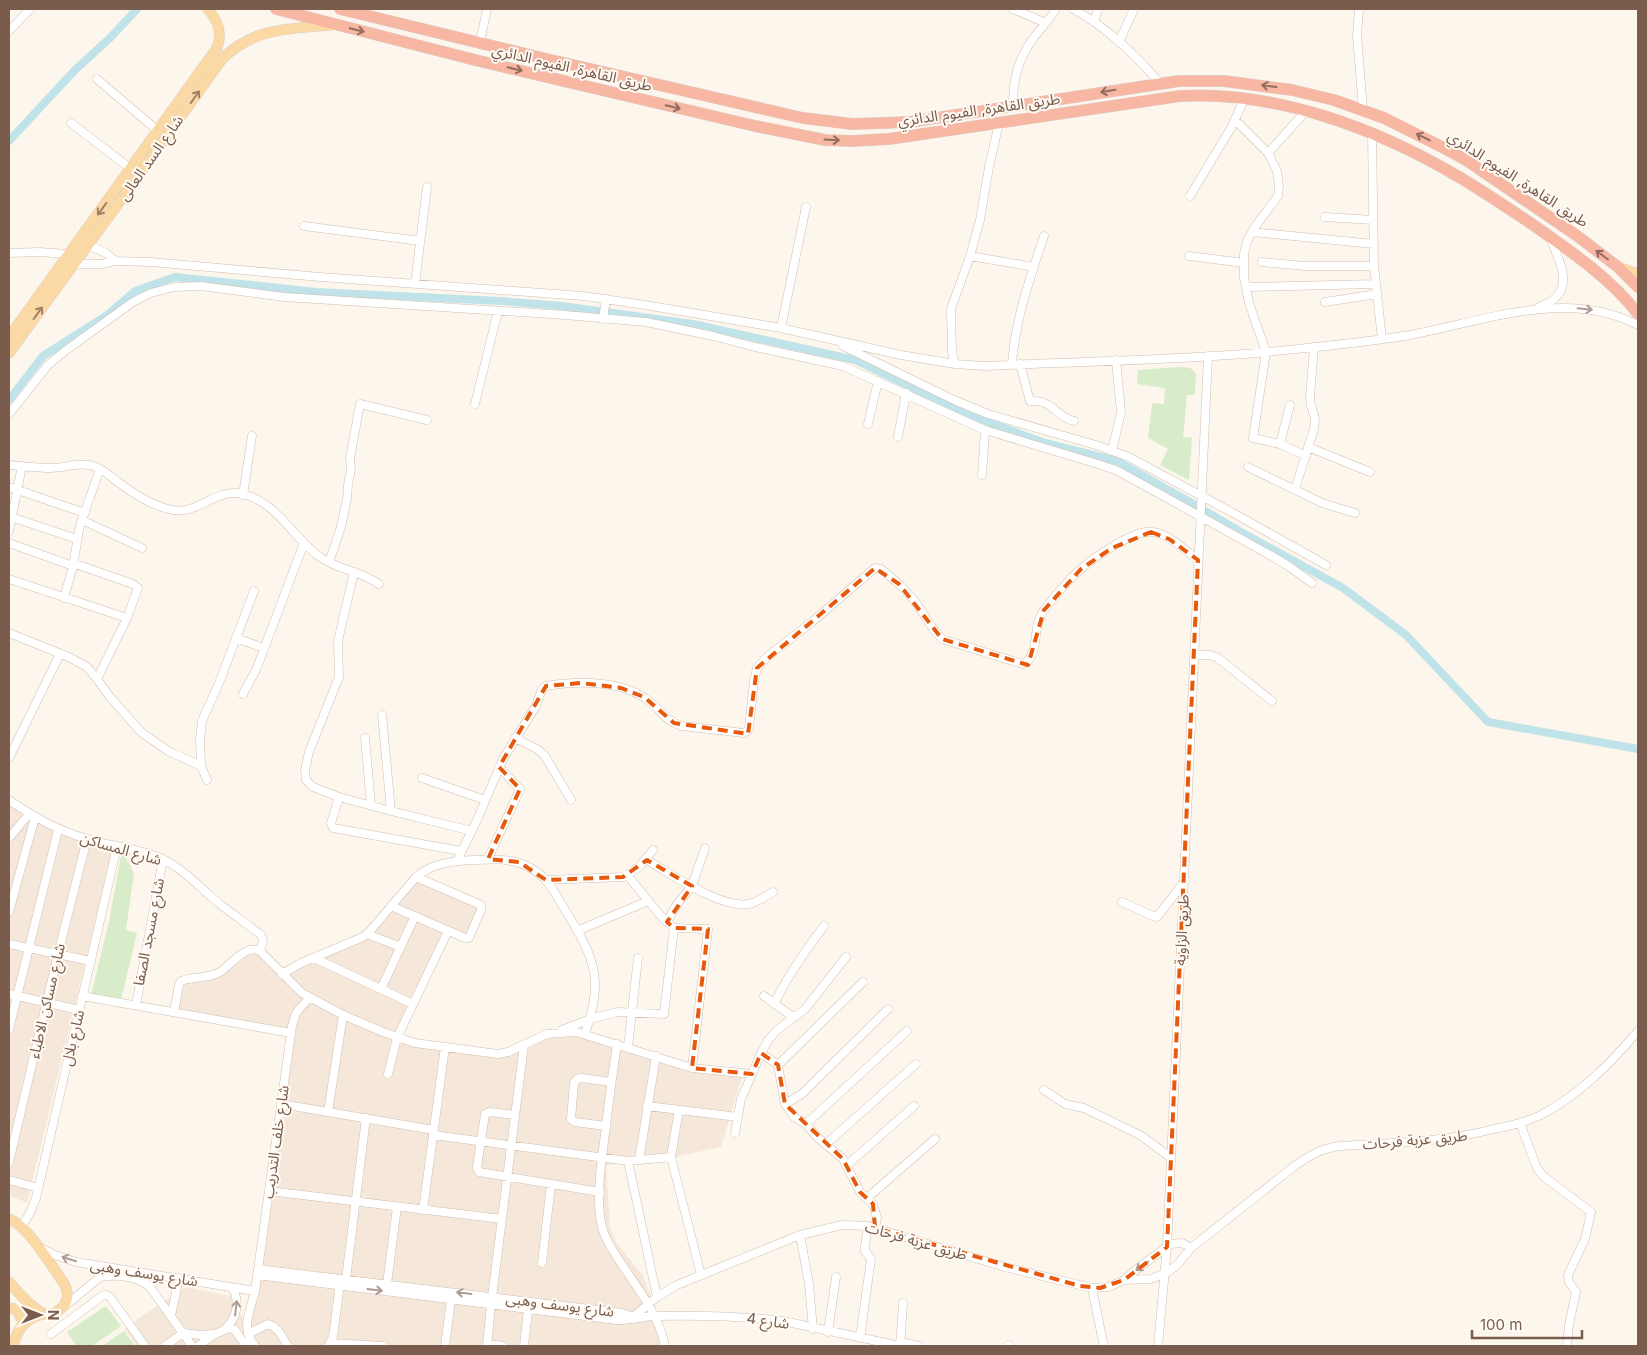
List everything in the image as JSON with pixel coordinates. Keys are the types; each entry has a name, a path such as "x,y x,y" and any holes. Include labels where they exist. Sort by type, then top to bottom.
{"highway":[{"name":"طريق القاهرة, الفيوم الدائري","path":"276,9 475,60 755,126 825,140 880,140 1180,96 1201,95 1245,98 1306,111 1372,133 1458,176 1549,236 1616,289 1638,314"},
{"name":"طريق القاهرة, الفيوم الدائري","path":"341,9 758,108 829,122 852,124 895,123 931,119 1160,83 1200,80 1256,84 1300,92 1334,100 1363,110 1405,128 1466,160 1538,208 1618,267 1638,287"},
{"path":"475,60 480,42"},
{"path":"1071,97 1073,112"},
{"path":"1017,105 1024,119"}],"main road":[{"name":"شارع السد العالى","path":"9,352 88,245 125,186 131,169 214,53 219,44 219,28 208,9"},
{"name":"شارع السد العالى","path":"9,337 68,254 125,186 217,65 230,51 250,38 266,32 334,25"},
{"path":"1618,267 1638,274"},
{"path":"13,1346 24,1323 34,1317 52,1314 63,1307 67,1298 67,1288 36,1245 14,1221"},
{"path":"9,1282 44,1314"},
{"path":"9,1308 16,1309 24,1323"}],"street":[{"path":"9,31 30,9"},
{"path":"480,42 487,9"},
{"path":"1013,9 1046,23"},
{"path":"1017,105 1013,82 1018,67 1028,45 1056,9"},
{"path":"1073,9 1120,42 1160,83"},
{"path":"1094,22 1098,9"},
{"path":"1120,42 1134,9"},
{"path":"1359,9 1357,35 1363,110"},
{"path":"97,79 158,131"},
{"path":"1190,196 1235,120 1245,98"},
{"path":"1268,153 1306,111"},
{"path":"1235,120 1268,153 1277,171 1279,192 1247,241 1244,263 1244,278 1249,303 1266,352 1253,438 1280,444 1306,456"},
{"path":"70,123 131,169"},
{"path":"954,364 951,309 970,256 984,204 989,167 1000,123"},
{"path":"1372,133 1374,266 1382,339"},
{"path":"415,284 427,187"},
{"path":"781,328 806,207"},
{"path":"1326,217 1373,220"},
{"path":"304,226 420,241"},
{"path":"1252,232 1374,244"},
{"path":"1044,236 1018,324 1016,364 1030,401 1043,402 1065,419 1074,422"},
{"path":"1537,309 1557,296 1563,280 1562,269 1549,236"},
{"path":"88,245 106,253 115,261"},
{"path":"9,253 39,252 68,254"},
{"path":"970,256 1034,267"},
{"path":"1189,256 1244,263"},
{"path":"74,264 102,264 115,261 150,262 320,278 415,284 605,309 781,328 901,355 954,364 985,366 1266,352 1382,339 1537,309 1574,308 1597,311 1621,317 1638,325"},
{"path":"1262,262 1305,266 1374,266"},
{"path":"1246,287 1376,284"},
{"path":"9,414 48,365 133,302 162,289 201,286 284,297 498,311 605,309 755,347 831,362 878,380 985,430 1113,469 1200,515 1290,567 1312,583"},
{"path":"1325,302 1377,294"},
{"path":"475,404 498,311"},
{"path":"830,339 954,400 988,414 1112,450 1142,464 1326,566"},
{"path":"1295,489 1315,422 1310,402 1314,347"},
{"name":"طريق الزاوية","path":"1158,1346 1167,1246 1208,356"},
{"path":"1112,450 1121,412 1116,360"},
{"path":"868,424 878,380"},
{"path":"898,437 906,393"},
{"path":"329,562 341,527 347,499 351,469 350,458 360,404 427,420"},
{"path":"1280,444 1290,405"},
{"path":"982,475 985,430"},
{"path":"244,495 252,436"},
{"path":"1308,447 1370,472"},
{"path":"9,464 63,468 87,464 100,469 153,504 177,511 193,508 223,495 233,493 244,495 261,502 276,512 318,556 369,577 379,584"},
{"path":"9,531 12,488 22,466"},
{"path":"1248,467 1322,503 1355,513"},
{"path":"64,598 83,517 100,469"},
{"path":"12,488 83,517 142,548"},
{"path":"10,513 77,539"},
{"path":"457,861 514,738 536,706 542,689 548,686 576,683 611,686 633,692 652,702 669,721 682,726 746,733 749,728 754,681 758,668 767,657 876,568 881,569 900,584 942,638 1024,664 1028,662 1033,653 1040,618 1048,605 1081,569 1112,548 1136,535 1150,532 1160,534 1169,539 1198,560"},
{"path":"9,543 138,587 127,618 97,679"},
{"path":"242,694 251,679 264,648 304,543"},
{"path":"354,572 338,641 339,678 308,752 305,770 306,780 313,787 339,797 391,812 472,831"},
{"path":"9,579 127,618"},
{"path":"207,780 201,766 200,740 202,721 220,683 254,591"},
{"path":"9,633 69,657 87,668 141,732 168,750 201,766"},
{"path":"236,638 264,648"},
{"path":"9,758 60,654"},
{"path":"1195,656 1218,658 1272,701"},
{"path":"382,715 391,812"},
{"path":"365,738 371,806"},
{"path":"514,738 537,749 545,756 571,800"},
{"path":"488,859 520,789 499,767"},
{"path":"422,778 485,800"},
{"path":"339,797 331,824 333,828 462,851"},
{"name":"شارع المساكن","path":"9,800 32,816 58,830 163,859 188,876 221,905 261,935 263,941 260,951"},
{"path":"9,838 32,816"},
{"path":"9,912 32,816"},
{"path":"9,1029 13,995 29,948 58,830"},
{"name":"شارع مساكن الاطباء","path":"9,1162 46,1002 87,839"},
{"name":"شارع بلال","path":"14,1221 33,1206 38,1188 117,847"},
{"path":"667,922 677,904 692,886 705,848"},
{"path":"546,880 615,878 628,875 639,868 654,850"},
{"name":"شارع مسجد الصفا","path":"136,1005 163,859"},
{"path":"282,974 301,963 354,942 367,934 416,876 424,870 457,861 502,859 519,862 528,866 546,880 587,951 594,972 594,999 585,1034"},
{"path":"646,860 717,899 737,905 757,902 773,892"},
{"path":"628,875 648,901 674,928 708,929 692,1068"},
{"path":"391,906 465,938 469,938 481,907 416,876"},
{"path":"1122,902 1157,917 1185,881"},
{"path":"577,931 648,901"},
{"path":"381,990 415,916"},
{"path":"774,1004 786,980 824,926"},
{"path":"557,1033 590,1019 618,1012 664,1014 674,928"},
{"path":"388,1074 397,1038 448,931"},
{"path":"367,934 401,947"},
{"path":"9,944 91,961"},
{"path":"174,1012 181,981 212,975 247,950 254,948 260,951 296,990 309,998 397,1038 416,1043 498,1054 508,1052 540,1036 576,1032 692,1068 752,1074"},
{"path":"314,958 413,1004"},
{"path":"628,1047 638,958"},
{"path":"735,1133 741,1099 768,1039 805,1008 846,958"},
{"path":"778,1065 863,982"},
{"path":"13,995 79,1010"},
{"path":"82,996 291,1033"},
{"path":"764,996 793,1017"},
{"name":"شارع خلف التدريب","path":"248,1334 246,1322 255,1291 291,1033 296,1012 309,998"},
{"path":"785,1104 802,1094 888,1009"},
{"path":"328,1112 343,1015"},
{"name":"طريق عزبة فرحات","path":"1124,1280 1151,1279 1165,1274 1174,1268 1191,1248 1292,1168 1320,1150 1340,1146 1464,1136 1520,1123 1542,1114 1582,1088 1609,1064 1638,1031"},
{"path":"806,1124 907,1032"},
{"path":"617,1044 602,1158 600,1221 606,1240 654,1316 661,1331 664,1346"},
{"path":"503,1346 487,1345 524,1045"},
{"path":"423,1210 445,1047"},
{"path":"761,1054 778,1065 785,1104 794,1117 806,1124 817,1137 839,1155 857,1187 873,1204 876,1211 878,1218 872,1227 865,1246 865,1251 871,1259 860,1338"},
{"path":"638,1160 656,1056"},
{"path":"826,1144 916,1064"},
{"path":"606,1126 573,1121 571,1118 574,1083 576,1079 580,1078 611,1082"},
{"path":"1044,1090 1065,1104 1084,1108 1140,1136 1170,1157"},
{"path":"281,1104 366,1118 480,1141 602,1158 628,1161 671,1157"},
{"path":"647,1106 738,1117"},
{"path":"846,1166 914,1106"},
{"path":"679,1110 671,1157 701,1276"},
{"path":"515,1114 486,1112 484,1115 478,1171 600,1192"},
{"path":"366,1118 356,1202 333,1337 329,1344 383,1346"},
{"path":"1520,1123 1537,1168 1543,1176 1591,1212 1585,1239 1568,1275 1568,1282 1576,1292 1567,1346"},
{"path":"867,1198 934,1139"},
{"path":"628,1161 657,1297"},
{"path":"9,1180 38,1188"},
{"path":"542,1263 551,1184"},
{"path":"269,1191 502,1219"},
{"path":"387,1284 397,1207"},
{"name":"طريق عزبة فرحات","path":"633,1317 657,1297 677,1286 800,1234 842,1225 872,1227 1005,1267 1092,1288 1109,1287 1124,1280 1167,1246"},
{"path":"800,1234 809,1284 813,1329"},
{"path":"1167,1246 1178,1243 1185,1244 1191,1248"},
{"name":"شارع يوسف وهبى","path":"36,1245 65,1258 100,1266 255,1291"},
{"path":"100,1266 100,1277"},
{"name":"شارع يوسف وهبى","path":"257,1272 387,1284 492,1301 528,1310 617,1320 633,1317"},
{"name":"شارع يوسف وهبى","path":"63,1307 100,1277 132,1278 144,1282 150,1287 171,1316"},
{"path":"828,1332 836,1277"},
{"path":"179,1278 171,1316 192,1346"},
{"name":"شارع يوسف وهبى","path":"342,1281 451,1300 492,1301 622,1313 633,1317"},
{"path":"198,1346 226,1328 234,1317 237,1302 235,1292 230,1287"},
{"path":"1092,1288 1103,1342"},
{"path":"50,1334 106,1295 110,1297 145,1346"},
{"path":"445,1346 451,1300"},
{"path":"900,1345 903,1303"},
{"path":"524,1346 528,1310"},
{"name":"شارع 4","path":"633,1317 757,1318 783,1321 860,1338 870,1343 919,1346"},
{"path":"255,1346 248,1334 268,1324 277,1329 287,1346"},
{"path":"226,1328 235,1330 246,1346"},
{"path":"165,1346 183,1333 215,1334"}],"highlighted area":[{"path":"1151,532 1169,539 1198,560 1167,1247 1124,1280 1100,1288 1080,1286 875,1228 873,1204 860,1192 843,1159 785,1104 778,1065 761,1053 752,1074 692,1068 708,929 674,928 667,922 692,886 647,860 623,877 546,880 519,862 488,859 520,789 499,767 546,686 581,683 621,688 644,697 674,723 748,734 757,668 875,568 899,584 942,639 1028,665 1044,610 1081,569 1112,548"}],"shaded area":[{"path":"9,795 36,815 79,833 114,843 27,1203 9,1195"},
{"path":"416,875 485,905 469,941 450,933 400,1036 497,1051 572,1029 612,1038 695,1065 744,1069 721,1147 662,1160 606,1165 610,1227 616,1242 643,1276 657,1312 667,1346 137,1346 124,1328 186,1287 230,1296 247,1324 246,1307 252,1282 290,1035 172,1013 178,983 206,975 259,948 282,968 360,937"}],"green space":[{"path":"1190,368 1196,373 1195,395 1187,395 1183,437 1192,438 1189,480 1160,465 1168,449 1148,438 1152,403 1164,404 1165,388 1137,384 1138,370"},
{"path":"123,852 134,873 126,930 137,933 121,1000 91,995 109,922"},
{"path":"106,1306 121,1326 92,1346 76,1346 67,1332"},
{"path":"124,1331 135,1346 102,1346"}],"waterway":[{"path":"9,141 75,70 110,38 137,9"},
{"path":"9,400 43,356 106,316 135,291 175,277 317,292 562,306 693,324 855,360 964,413 1045,443 1117,461 1343,588 1406,635 1488,722 1638,749"}]}
